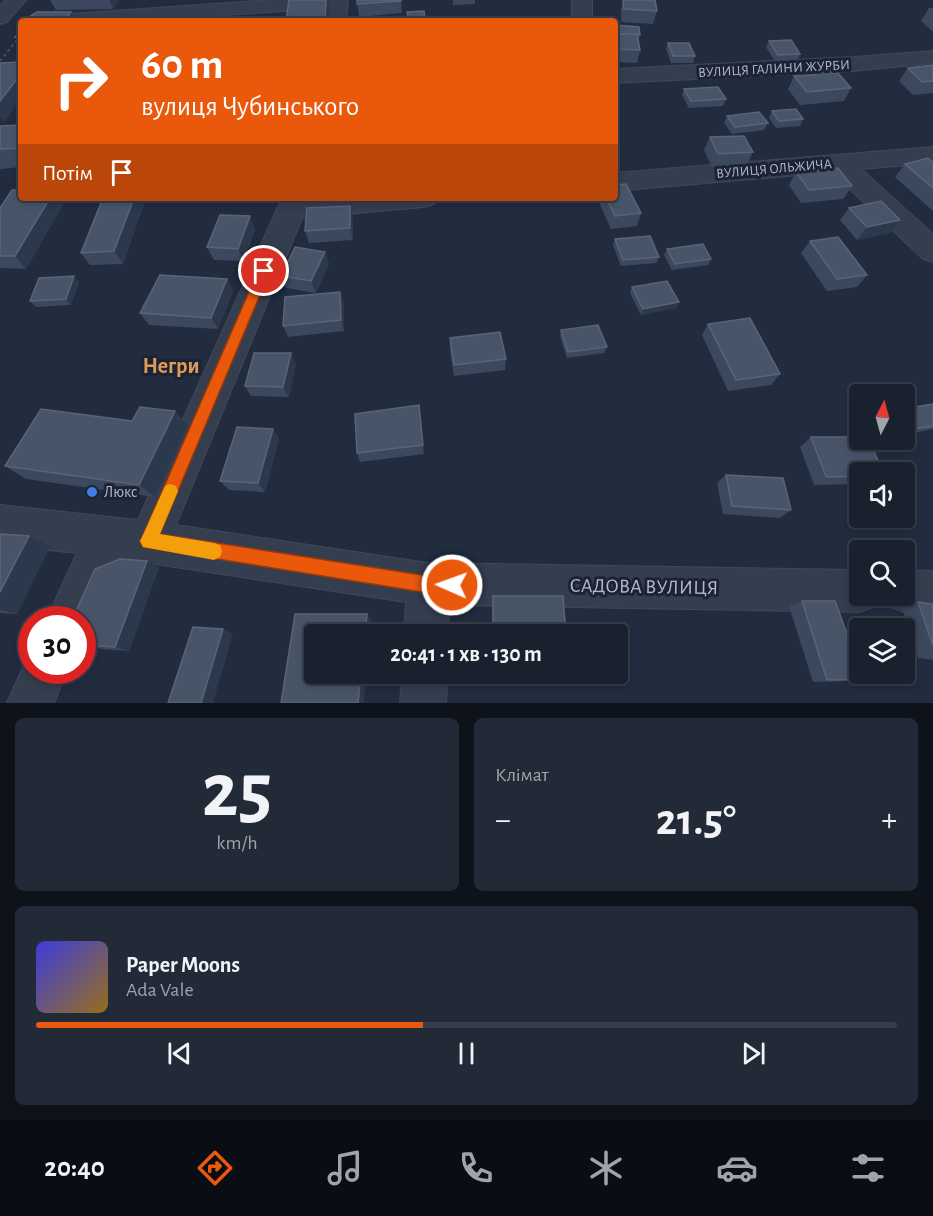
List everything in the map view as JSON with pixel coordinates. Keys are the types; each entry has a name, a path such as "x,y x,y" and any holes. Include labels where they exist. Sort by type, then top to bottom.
{"street":[{"path":"0,18 16,0"},
{"path":"582,0 582,18"},
{"path":"118,18 343,7"},
{"path":"0,27 18,24"},
{"name":"ВУЛИЦЯ ГАЛИНИ ЖУРБИ","path":"618,76 726,72 933,57"},
{"name":"ВУЛИЦЯ ОЛЬЖИЧА","path":"618,182 933,155"},
{"path":"838,163 933,251"},
{"path":"149,541 294,204 359,201"},
{"name":"САДОВА ВУЛИЦЯ","path":"0,525 149,541 428,584 849,591"},
{"path":"74,606 105,537"},
{"path":"426,624 428,584"},
{"path":"915,591 933,592"},
{"path":"30,703 39,684"},
{"path":"423,703 424,684"}],"path":[{"path":"0,61 18,39"}],"building":[{"path":"289,0 326,0 325,18 286,18"},
{"path":"357,0 401,0 401,1 357,4"},
{"path":"623,0 655,0 657,11 624,9"},
{"path":"424,11 425,17 408,18 407,12"},
{"path":"37,12 71,12 66,18 27,18"},
{"path":"618,25 639,27 640,35 618,34"},
{"path":"618,34 637,34 640,50 618,49"},
{"path":"791,40 800,54 778,55 769,41"},
{"path":"668,43 689,43 695,56 673,56"},
{"path":"18,62 18,78 0,101 0,63"},
{"path":"933,65 933,81 922,82 908,68"},
{"path":"826,66 832,73 838,73 851,88 807,92 794,76 816,75 810,67"},
{"path":"718,87 726,99 691,101 684,89"},
{"path":"796,109 803,119 779,121 772,111"},
{"path":"759,112 768,123 735,127 727,116"},
{"path":"18,125 18,148 0,149 0,126"},
{"path":"744,136 753,152 718,154 710,137"},
{"path":"928,158 933,163 933,188 905,164"},
{"path":"838,168 852,186 809,190 796,172"},
{"path":"626,184 641,213 615,216 608,201 618,201 618,185"},
{"path":"12,190 18,190 18,201 48,201 15,256 0,256 0,208"},
{"path":"102,201 133,201 114,251 81,253"},
{"path":"881,201 900,220 867,227 849,208"},
{"path":"350,206 350,228 305,231 307,208"},
{"path":"220,215 250,216 238,249 207,247"},
{"path":"650,236 659,257 623,260 615,239"},
{"path":"838,237 867,275 837,279 810,241"},
{"path":"703,244 711,259 675,264 667,249"},
{"path":"295,247 325,252 311,281 281,276"},
{"path":"160,275 227,279 211,318 140,313"},
{"path":"74,276 66,299 30,301 39,278"},
{"path":"667,281 679,302 643,309 632,287"},
{"path":"340,292 341,320 283,326 285,297"},
{"path":"750,318 780,374 736,380 708,324"},
{"path":"598,325 607,347 568,352 561,330"},
{"path":"500,332 506,359 454,365 450,338"},
{"path":"254,353 291,353 283,387 245,386"},
{"path":"933,404 933,426 915,429 915,407"},
{"path":"419,405 423,445 357,453 355,414"},
{"path":"140,407 175,411 139,485 5,466 41,409 132,421"},
{"path":"237,427 273,429 258,483 220,481"},
{"path":"811,437 849,437 849,450 873,450 879,462 849,462 849,476 826,477"},
{"path":"726,475 783,478 791,510 732,506"},
{"path":"0,534 29,536 0,592"},
{"path":"120,559 147,561 115,647 96,646 96,606 78,606 95,569"},
{"path":"493,596 563,596 565,624 493,624"},
{"path":"802,601 835,601 849,639 849,679 827,680"},
{"path":"918,602 933,604 933,646"},
{"path":"295,614 367,614 366,624 304,624 304,684 360,684 358,703 281,703"},
{"path":"193,627 223,629 201,703 168,703"}],"slow traffic":[{"path":"170,491 149,541 214,551"}],"place":[{"name":"Люкс","path":"92,492"}],"district":[{"name":"Негри","path":"171,366"}],"route":[{"path":"264,271 149,541 428,584 452,585"}]}
